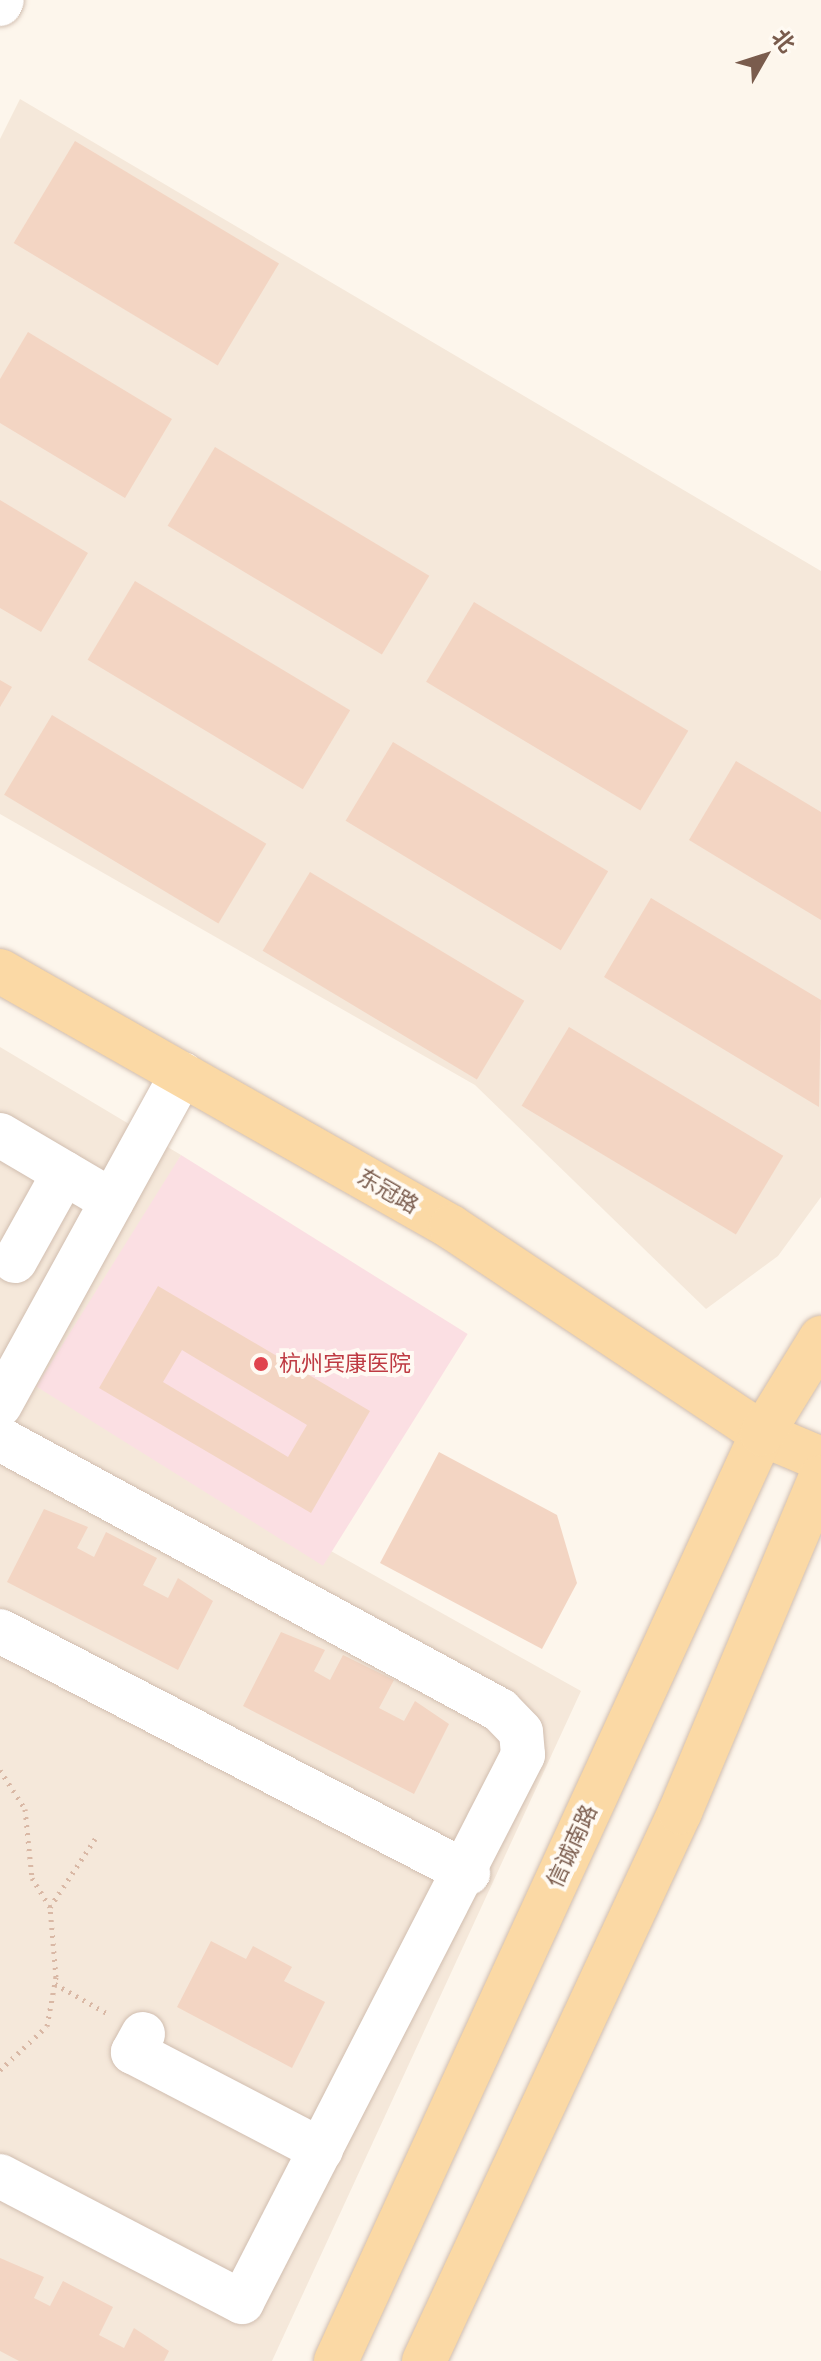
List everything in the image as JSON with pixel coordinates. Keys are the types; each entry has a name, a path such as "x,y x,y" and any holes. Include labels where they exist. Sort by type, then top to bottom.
{"main road":[{"name":"东冠路","path":"0,971 451,1227 762,1434 819,1480"},
{"name":"信诚南路","path":"336,2361 762,1434 821,1338"},
{"path":"424,2361 680,1812 819,1480"}],"lane":[{"path":"0,1405 182,1074"},
{"path":"0,1135 112,1201"},
{"path":"15,1261 64,1173"},
{"path":"0,1439 500,1710 521,1732 523,1755 468,1873 242,2302 0,2176"},
{"path":"0,1631 468,1873"},
{"path":"143,2034 133,2052 321,2150"}],"path":[{"path":"0,1770 25,1809 32,1878 50,1907 55,1984 47,2026 0,2070"},
{"path":"50,1907 95,1839"},
{"path":"55,1984 143,2034"}],"shaded area":[{"path":"20,99 821,571 821,1197 778,1256 706,1309 475,1085 0,814 0,139"},
{"path":"0,1047 181,1155 54,1396 581,1691 272,2361 0,2361"},
{"name":"杭州宾康医院","path":"181,1155 468,1334 323,1566 36,1387"}],"building":[{"path":"75,141 279,264 218,366 14,243"},
{"path":"28,332 172,419 125,498 0,423 0,379"},
{"path":"215,447 429,576 382,655 168,526"},
{"path":"0,500 88,553 41,632 0,608"},
{"path":"135,581 350,710 303,789 88,660"},
{"path":"474,602 688,731 640,810 426,682"},
{"path":"0,680 12,687 0,707"},
{"path":"52,715 266,844 218,923 4,795"},
{"path":"393,742 608,871 561,950 346,821"},
{"path":"736,761 821,812 821,920 689,840"},
{"path":"310,872 524,1001 477,1080 263,951"},
{"path":"651,898 821,1000 819,1107 604,977"},
{"path":"569,1027 783,1156 736,1235 522,1106"},
{"path":"158,1286 370,1411 311,1513 99,1388","holes":["182,1350 307,1425 288,1457 163,1382"]},
{"path":"439,1452 557,1515 577,1583 542,1649 380,1563"},
{"path":"44,1509 88,1527 77,1548 94,1557 106,1532 157,1558 143,1585 168,1598 178,1578 213,1601 178,1670 7,1582"},
{"path":"281,1632 325,1650 314,1671 330,1680 343,1655 394,1680 379,1708 404,1721 415,1701 449,1724 414,1794 243,1706"},
{"path":"211,1941 246,1959 253,1946 292,1967 284,1981 325,2002 292,2068 177,2007"},
{"path":"0,2258 44,2277 34,2298 50,2306 63,2281 113,2307 99,2335 124,2348 134,2328 169,2351 164,2361 19,2361 0,2351"}],"place":[{"name":"杭州宾康医院","path":"261,1364"}]}
